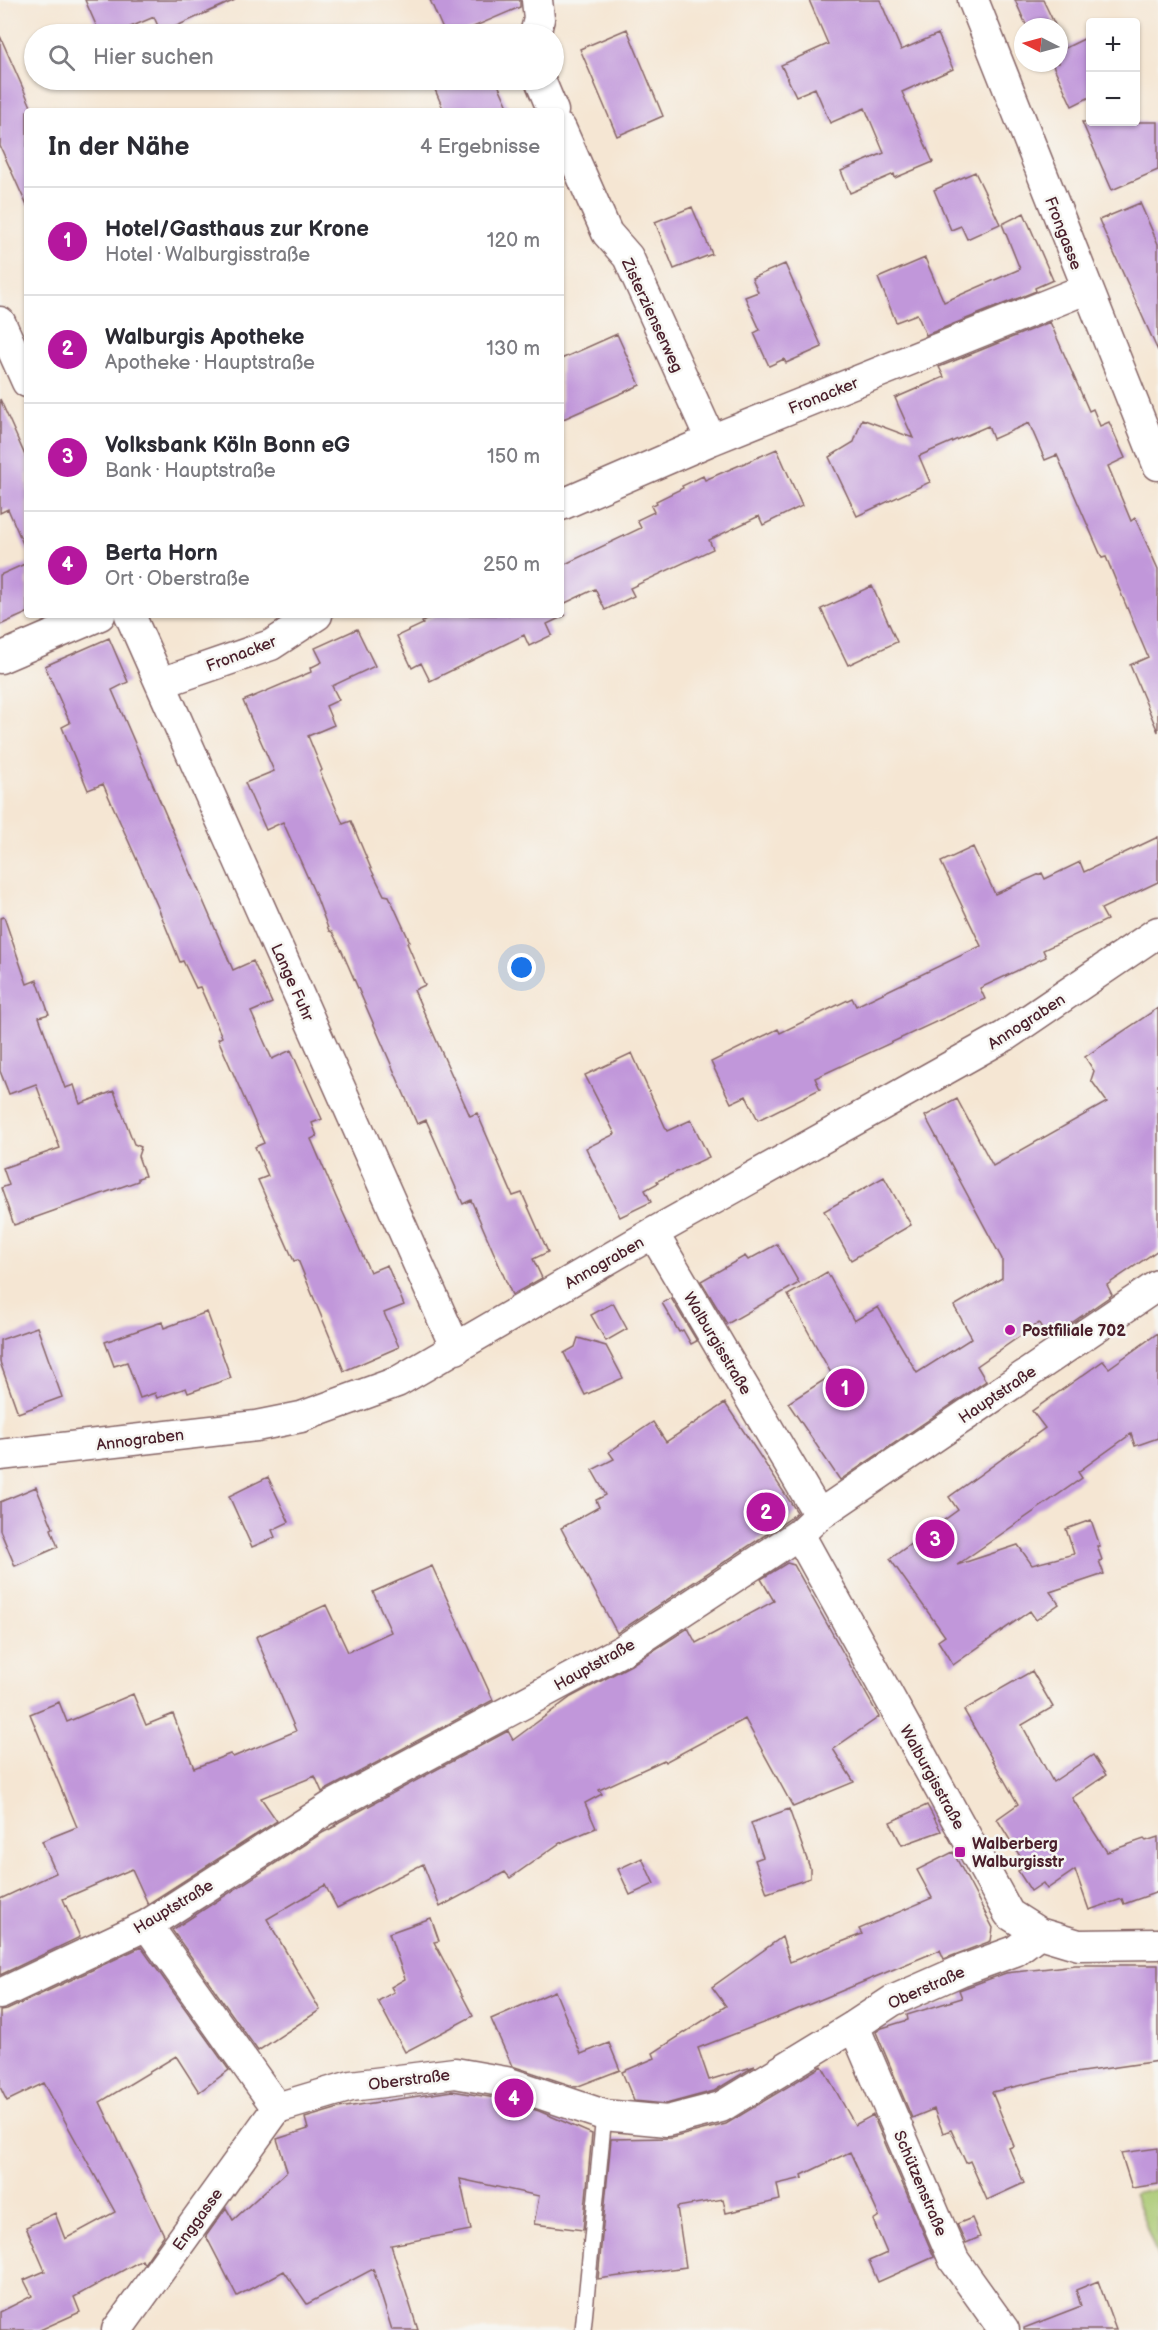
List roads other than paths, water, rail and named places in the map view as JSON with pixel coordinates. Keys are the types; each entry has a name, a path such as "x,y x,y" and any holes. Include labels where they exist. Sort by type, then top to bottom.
{"street":[{"path":"537,0 537,24"},
{"name":"Frongasse","path":"973,0 1086,289 1158,465"},
{"path":"544,90 552,108"},
{"name":"Zisterzienserweg","path":"564,136 607,233 628,257 711,440"},
{"name":"Fronacker","path":"564,504 711,440 1086,289"},
{"path":"0,322 24,375"},
{"path":"0,658 93,618"},
{"name":"Lange Fuhr","path":"131,618 456,1349"},
{"name":"Fronacker","path":"161,683 271,645 313,618"},
{"name":"Annograben","path":"0,1455 256,1426 301,1418 397,1382 653,1233 1005,1036 1158,932"},
{"name":"Walburgisstraße","path":"653,1233 809,1525 1009,1914 1039,1934 1079,1945 1158,1944"},
{"name":"Hauptstraße","path":"0,1994 147,1925 332,1806 623,1650 1158,1285"},
{"path":"147,1925 277,2108"},
{"name":"Oberstraße","path":"277,2108 351,2086 455,2073 506,2082 604,2115 667,2121 721,2107 892,2001 960,1971 1015,1952 1039,1934"},
{"name":"Schützenstraße","path":"854,2026 954,2260 1004,2330"},
{"name":"Enggasse","path":"117,2330 277,2108"}],"lane":[{"path":"583,2330 604,2115"}],"place":[{"name":"Postfiliale 702","path":"1010,1330"},
{"name":"Hotel/Gasthaus zur Krone","path":"845,1388"},
{"name":"Walburgis Apotheke","path":"766,1512"},
{"name":"Volksbank Köln Bonn eG","path":"935,1539"},
{"name":"Walberberg Walburgisstr","path":"960,1852"},
{"name":"Berta Horn","path":"514,2098"}]}
